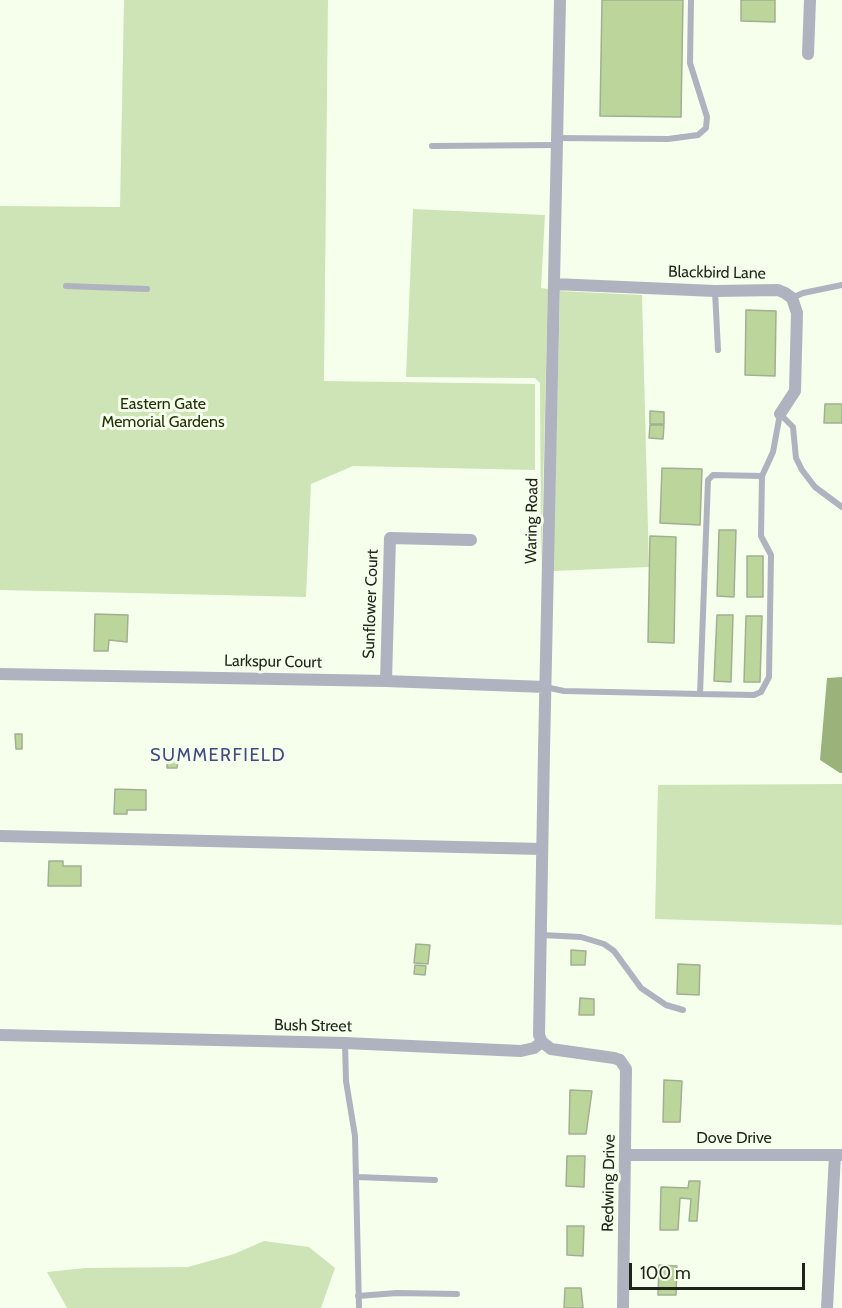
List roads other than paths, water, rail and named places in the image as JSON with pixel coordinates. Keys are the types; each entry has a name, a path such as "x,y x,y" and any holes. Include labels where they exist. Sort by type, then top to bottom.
{"street":[{"name":"Waring Road","path":"542,1042 539,1035 542,849 560,0"},
{"path":"808,54 810,0"},
{"name":"Blackbird Lane","path":"554,284 715,291 778,290 792,298"},
{"path":"780,414 795,391 797,313 792,298"},
{"name":"Sunflower Court","path":"386,681 390,538 471,540"},
{"name":"Larkspur Court","path":"0,674 386,681 545,687"},
{"path":"0,836 542,849"},
{"name":"Bush Street","path":"0,1035 345,1043 521,1051 534,1048 542,1042"},
{"name":"Redwing Drive","path":"542,1042 551,1049 620,1060 626,1069 627,1155 623,1308"},
{"name":"Dove Drive","path":"627,1155 838,1155"},
{"path":"827,1308 838,1155"}],"lane":[{"path":"432,146 668,139 698,135 706,128 707,117 690,63 691,0"},
{"path":"792,298 803,293 842,285"},
{"path":"66,286 147,289"},
{"path":"715,291 718,350"},
{"path":"545,687 564,691 754,695 761,692 769,677 771,555 761,536 762,476 773,452 780,414"},
{"path":"780,414 793,427 796,458 802,470 815,487 842,507"},
{"path":"700,694 708,480 713,475 762,476"},
{"path":"542,935 581,937 604,944 614,951 641,988 666,1005 684,1010"},
{"path":"345,1043 346,1081 353,1118 357,1177 359,1308"},
{"path":"357,1177 435,1180"},
{"path":"358,1296 397,1293 457,1294"}],"district":[{"name":"SUMMERFIELD","path":"218,756"}],"park label":[{"name":"Eastern Gate Memorial Gardens","path":"163,413"}]}
